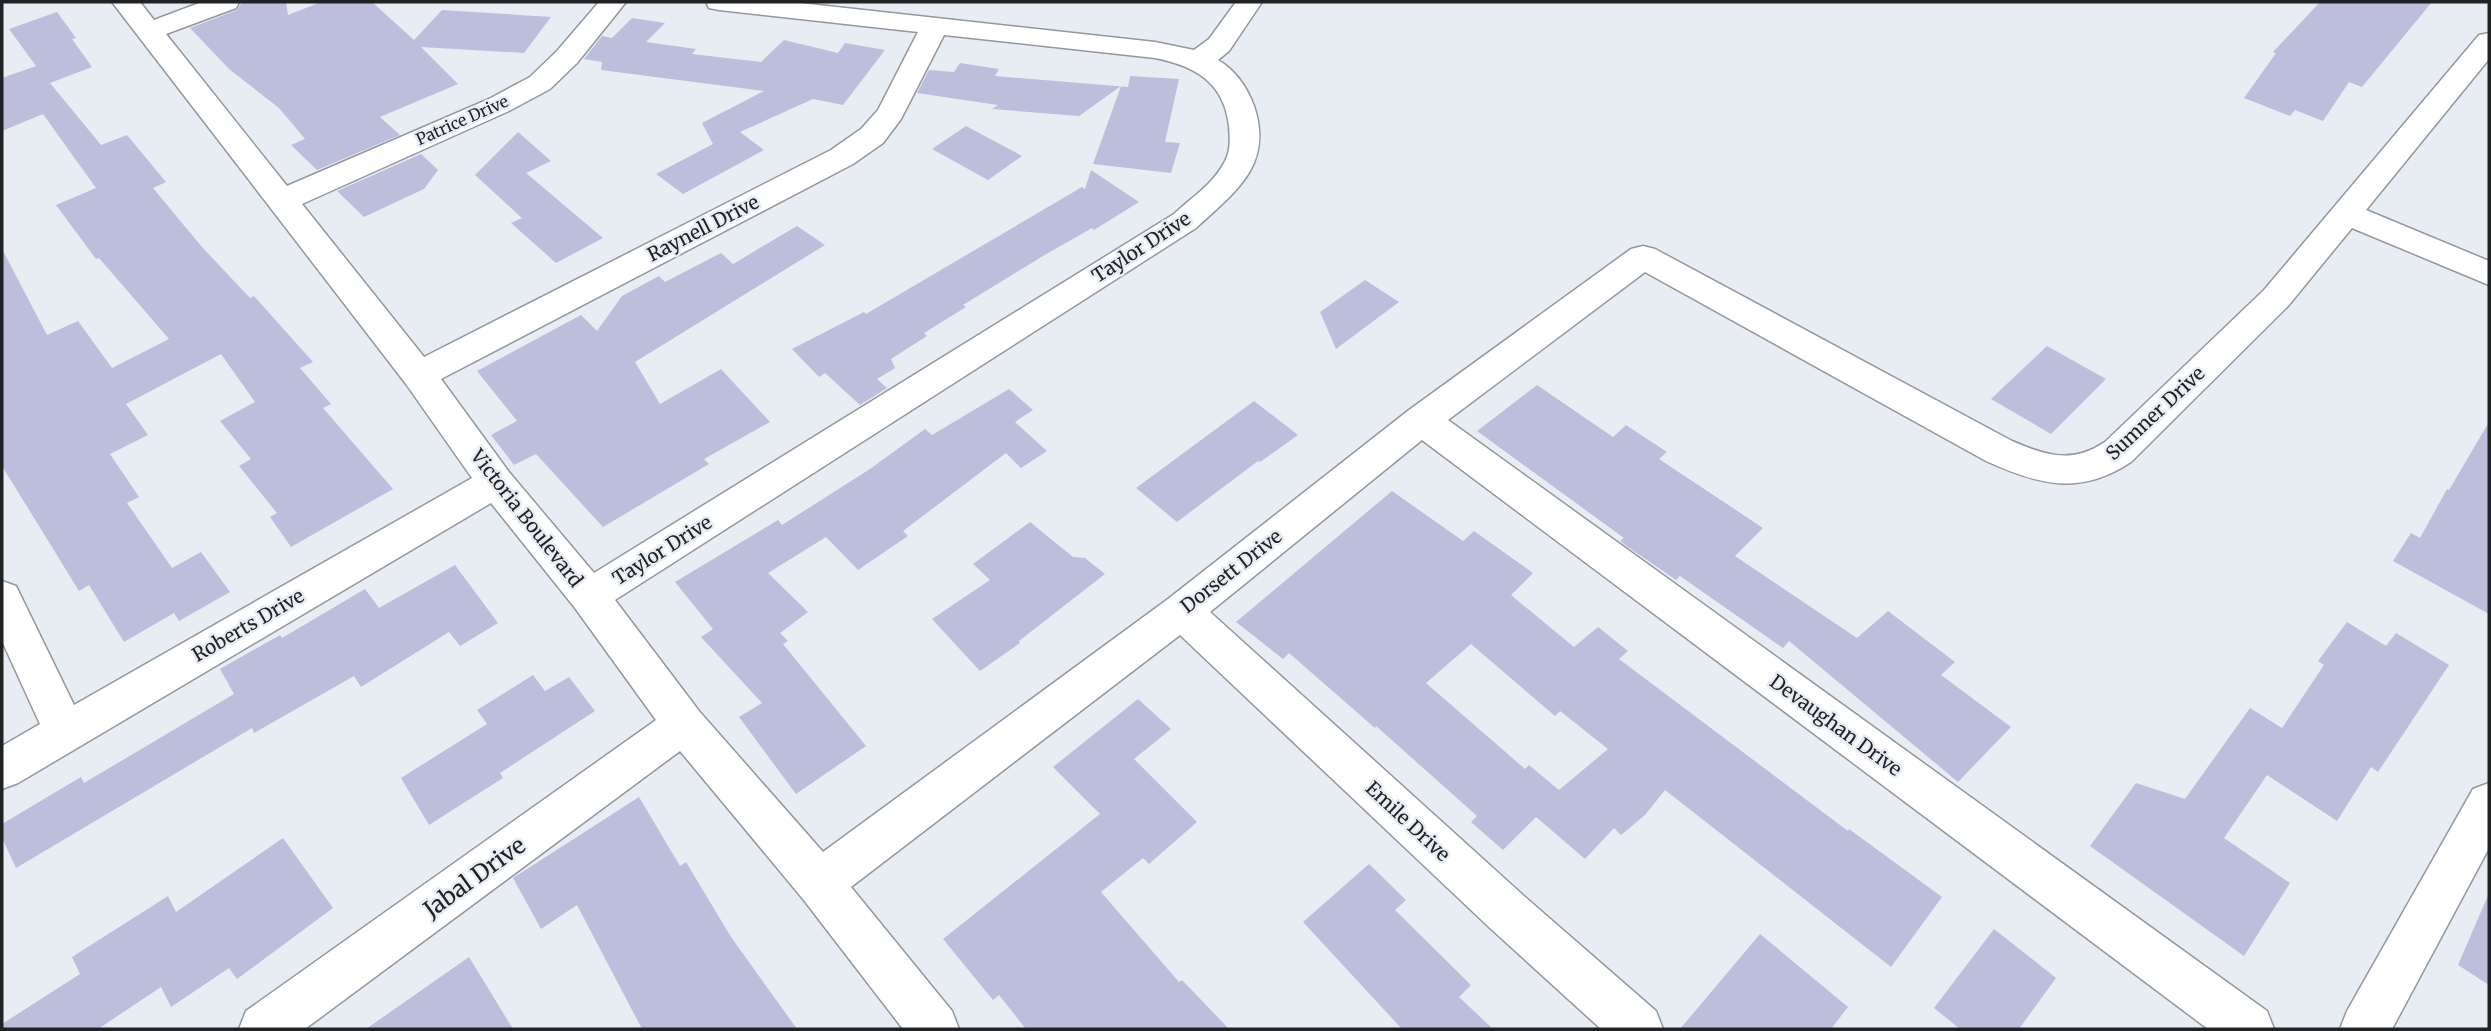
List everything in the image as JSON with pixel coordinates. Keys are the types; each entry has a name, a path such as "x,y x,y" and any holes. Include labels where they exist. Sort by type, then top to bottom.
{"street":[{"name":"Victoria Boulevard","path":"126,2 419,376 496,482 589,596 684,724 819,883 934,1029"},
{"path":"149,31 226,2"},
{"name":"Patrice Drive","path":"282,200 499,105 540,83 567,57 613,2"},
{"name":"Taylor Drive","path":"589,596 1185,221 1228,180 1243,156 1244,126 1238,100 1224,77 1199,60 1154,50 719,2"},
{"path":"1199,60 1219,45 1249,2"},
{"name":"Raynell Drive","path":"419,376 842,157 872,136 891,113 935,25"},
{"name":"Sumner Drive","path":"1643,257 2011,457 2061,472 2095,466 2118,452 2276,298 2489,41"},
{"path":"2345,213 2489,274"},
{"name":"Dorsett Drive","path":"819,883 1182,611 1422,420 1643,257"},
{"name":"Devaughan Drive","path":"1422,420 2249,1029"},
{"name":"Roberts Drive","path":"2,769 496,482"},
{"path":"2,598 65,731"},
{"name":"Emile Drive","path":"1182,611 1637,1029"},
{"name":"Jabal Drive","path":"264,1029 684,724"},
{"path":"2365,1029 2489,804"}],"building":[{"path":"242,2 286,2 288,15 321,2 372,2 414,40 442,10 551,17 524,53 421,47 458,84 380,117 400,135 317,170 291,145 305,139 279,108 229,69 190,28 237,10"},
{"path":"2320,2 2432,2 2362,87 2349,82 2323,121 2295,110 2290,116 2244,98 2276,53 2273,52"},
{"path":"57,12 92,67 50,83 101,145 127,135 166,182 153,188 202,247 250,298 254,296 313,362 300,368 331,404 323,408 393,489 291,547 270,517 277,513 239,466 251,459 220,421 255,402 221,354 126,404 148,435 110,454 139,497 127,503 172,568 201,552 230,592 179,621 174,613 124,642 89,585 79,591 2,466 2,249 47,335 78,321 112,368 169,339 99,258 96,259 56,205 96,188 43,114 2,131 2,78 36,66 9,29"},
{"path":"632,18 665,23 646,42 696,49 692,54 761,62 784,40 838,53 845,43 885,50 843,105 813,99 740,132 764,150 683,194 656,174 713,144 702,123 764,91 601,70 602,62 584,59 602,36 612,38"},
{"path":"960,63 999,69 995,76 1120,86 1079,116 992,109 998,105 917,93 929,70 954,72"},
{"path":"1130,76 1179,79 1165,142 1180,143 1171,173 1093,164 1121,86 1128,87"},
{"path":"966,126 1022,156 988,180 932,149"},
{"path":"518,132 551,161 526,173 603,238 556,263 511,223 522,218 475,175"},
{"path":"421,154 438,170 424,189 364,217 337,191"},
{"path":"1091,170 1139,202 1094,230 1092,228 1043,256 963,305 966,307 924,333 927,336 891,359 895,368 877,379 887,388 860,405 825,373 819,377 792,349 864,312 866,314 1082,187 1085,189"},
{"path":"797,226 825,245 635,362 660,404 721,369 770,422 704,459 709,464 603,527 536,454 514,465 491,435 517,421 477,371 581,315 597,331 622,296 659,276 665,282 721,253 733,264"},
{"path":"1365,280 1399,302 1336,349 1320,312"},
{"path":"2047,346 2106,379 2051,434 1991,399"},
{"path":"1537,385 1613,437 1626,425 1667,452 1659,459 1763,528 1735,556 1857,638 1888,611 1955,662 1941,675 2011,727 1958,782 1789,641 1783,648 1680,576 1676,580 1628,547 1620,541 1624,538 1477,431"},
{"path":"1009,389 1033,410 1015,422 1047,451 1021,468 1006,453 903,531 908,536 858,570 826,537 768,573 808,612 780,633 788,641 783,644 866,746 796,794 739,717 762,703 701,637 713,629 675,582 778,520 782,525 870,469 925,429 932,435"},
{"path":"1254,401 1298,435 1258,461 1177,522 1136,488"},
{"path":"2489,422 2489,614 2393,561 2411,533 2420,538"},
{"path":"1392,491 1463,541 1474,531 1533,573 1511,595 1574,647 1598,627 1628,651 1619,659 1848,831 1849,829 1942,897 1891,967 1665,790 1645,815 1621,835 1614,828 1585,859 1536,817 1503,850 1471,822 1477,816 1376,726 1375,728 1289,653 1283,659 1236,622","holes":["1471,644 1555,716 1560,711 1608,749 1559,790 1529,765 1525,769 1426,683"]},
{"path":"1030,522 1073,557 1085,558 1105,574 1019,641 1020,643 980,671 932,619 990,580 973,564"},
{"path":"455,565 498,623 460,646 449,632 361,687 354,676 254,733 252,728 16,868 2,838 2,824 81,777 84,783 234,694 220,669 280,635 282,638 365,589 379,608"},
{"path":"2347,622 2386,646 2396,633 2449,665 2378,772 2371,767 2337,821 2267,775 2224,838 2290,883 2244,956 2090,846 2136,783 2185,799 2250,708 2282,728 2324,665 2318,661"},
{"path":"533,675 545,691 569,677 595,711 500,773 503,778 429,825 401,778 487,724 477,710"},
{"path":"1138,699 1171,729 1134,759 1197,822 1149,864 1143,858 1101,892 1179,982 1182,980 1229,1029 1026,1029 999,995 993,1000 943,939 1100,814 1053,767"},
{"path":"639,797 680,866 686,862 731,937 797,1029 642,1029 577,905 541,929 513,878"},
{"path":"283,838 333,908 237,979 229,968 171,1007 161,987 98,1029 2,1029 2,1024 80,974 72,957 168,896 176,912"},
{"path":"1369,864 1406,900 1395,910 1471,985 1459,997 1493,1029 1402,1029 1303,922"},
{"path":"2489,893 2489,985 2458,965"},
{"path":"1994,929 2056,978 2019,1029 1960,1029 1934,1008"},
{"path":"1760,934 1848,1007 1831,1029 1680,1029"},
{"path":"469,957 513,1029 366,1029"}]}
